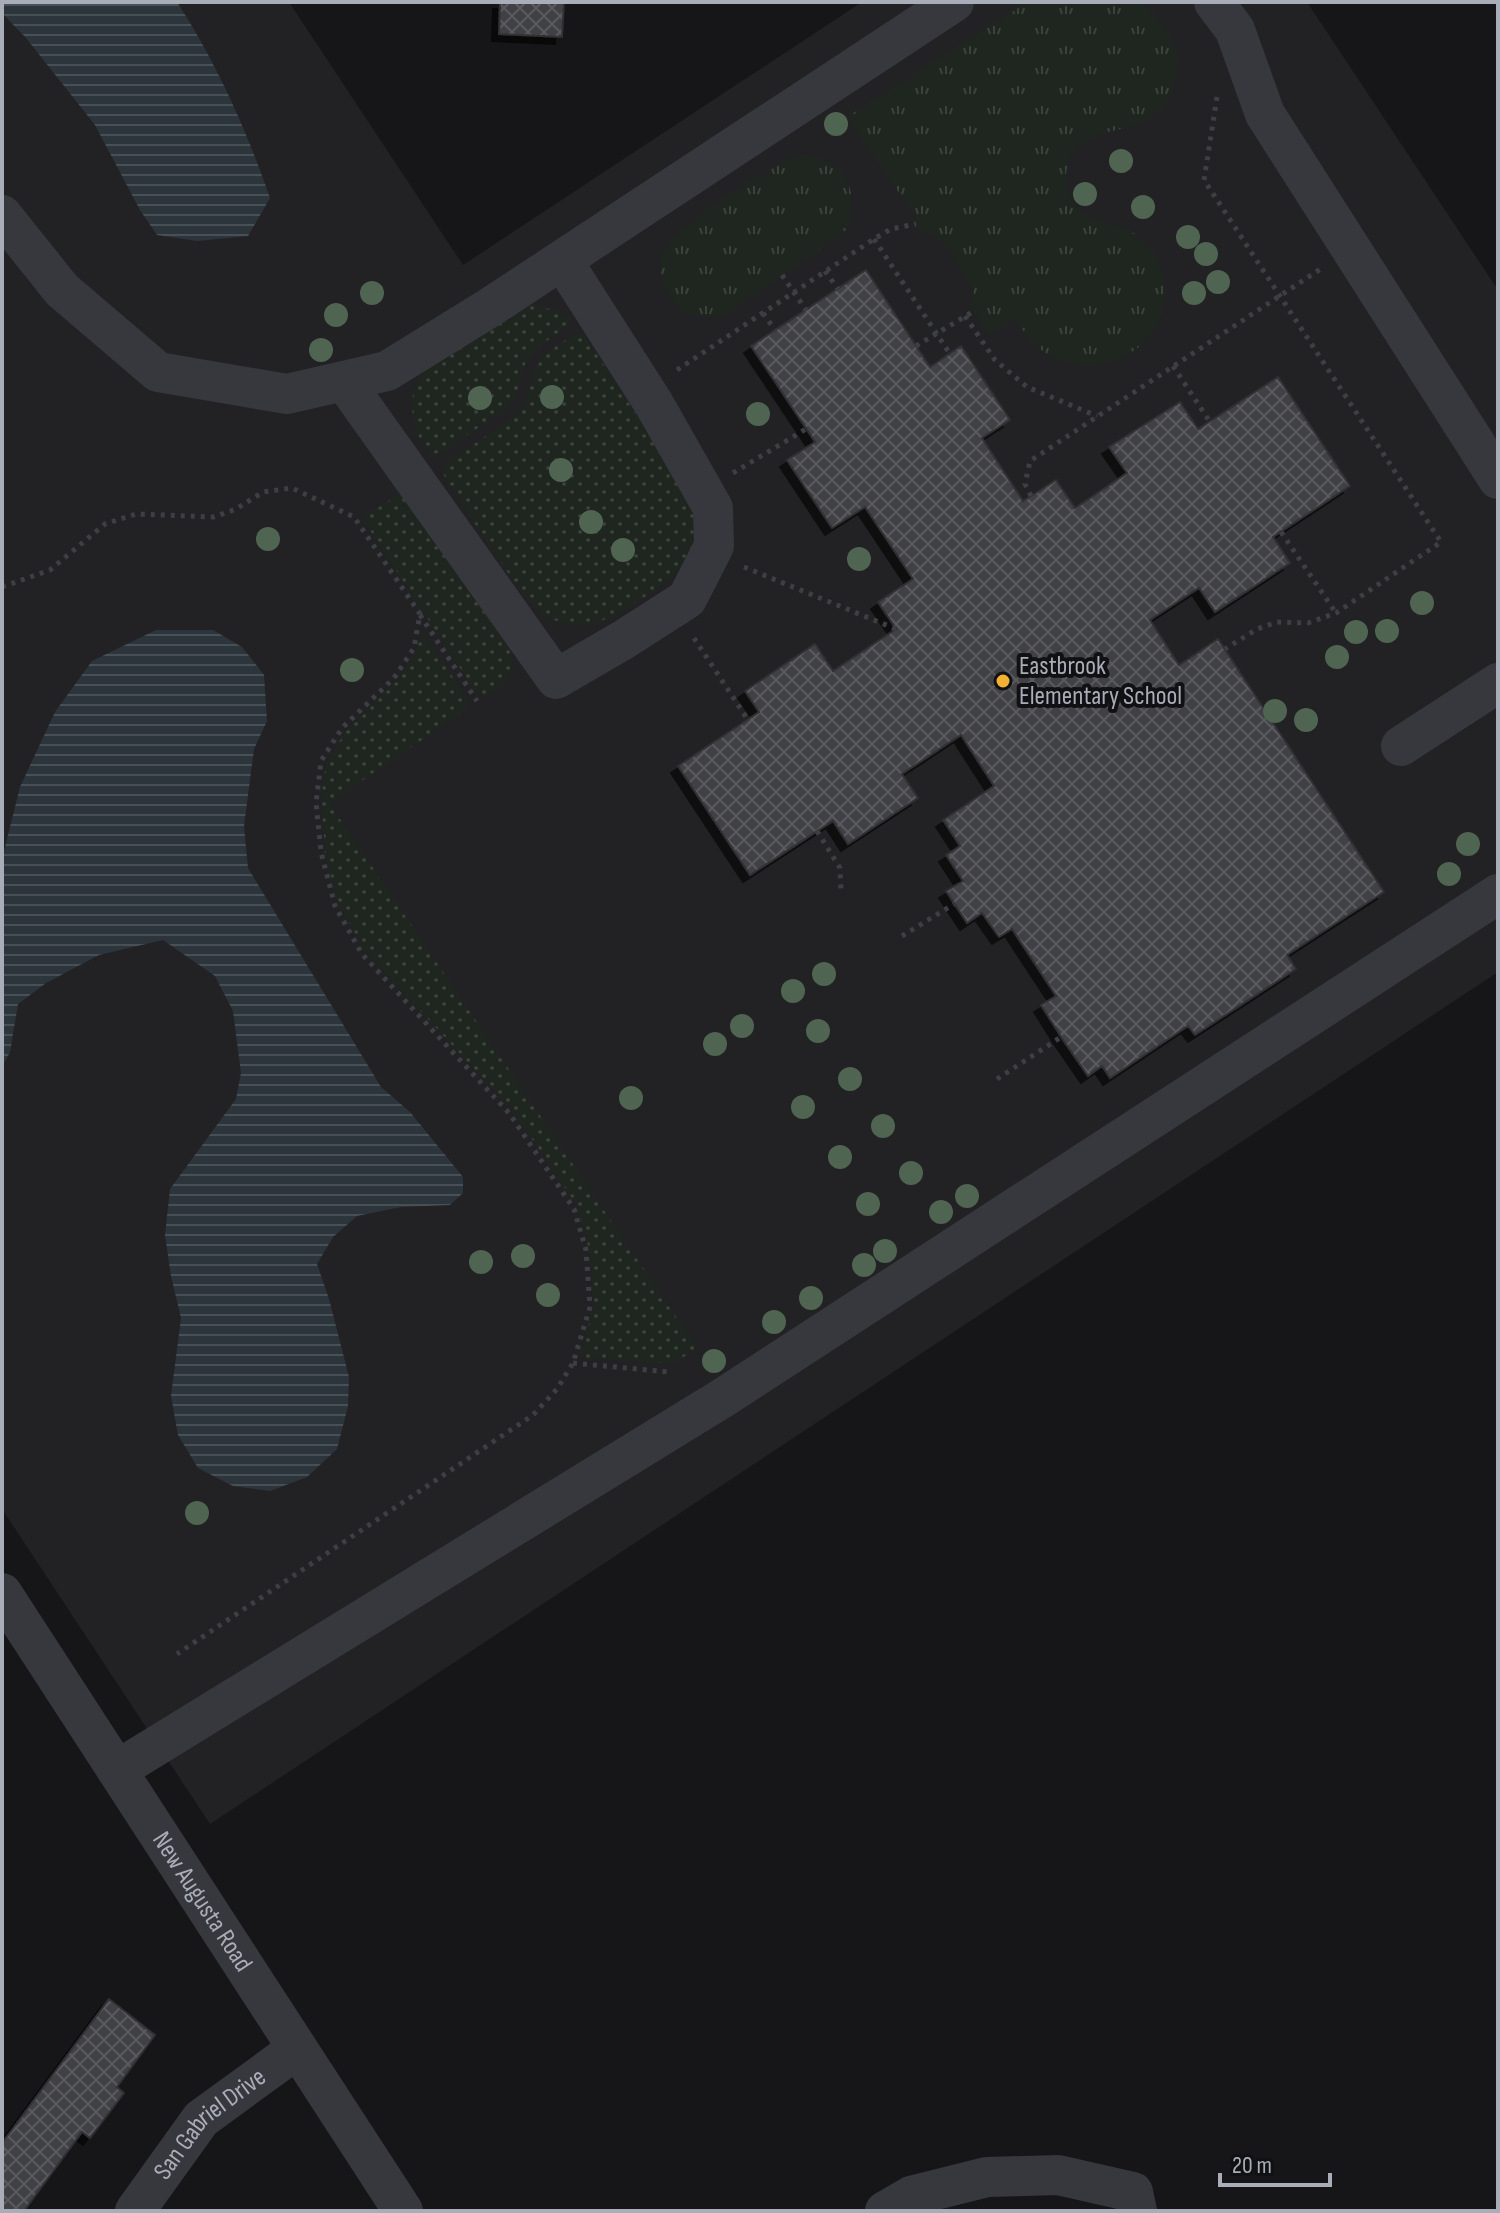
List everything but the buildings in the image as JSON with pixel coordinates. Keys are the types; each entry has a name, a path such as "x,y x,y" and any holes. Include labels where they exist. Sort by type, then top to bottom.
{"street":[{"path":"2,215 62,290 158,372 287,394 387,371 562,260 954,2"},
{"path":"1214,2 1235,30 1265,114 1498,479"},
{"path":"344,381 556,679 687,599 714,546 713,508 654,404 562,260"},
{"path":"1401,746 1498,683"},
{"path":"117,1770 721,1399 1498,894"},
{"name":"New Augusta Road","path":"2,1593 403,2211"},
{"name":"San Gabriel Drive","path":"135,2211 201,2119 297,2049"},
{"path":"885,2211 911,2196 987,2177 1058,2175 1133,2192 1137,2211"}],"path":[{"path":"1215,84 1217,95 1204,180 1441,542 1336,613 1308,623 1277,622 1257,629 1225,649"},
{"path":"670,374 874,239 891,229 916,224"},
{"path":"874,239 950,354"},
{"path":"1031,496 1025,484 1030,461 1351,249"},
{"path":"825,271 838,289"},
{"path":"782,275 806,310"},
{"path":"916,346 974,311"},
{"path":"763,313 775,330"},
{"path":"965,316 995,360 1027,387 1097,416"},
{"path":"1173,366 1210,422"},
{"path":"732,473 806,429"},
{"path":"2,587 50,570 105,524 136,514 214,517 236,509 263,492 292,488 354,517 477,701"},
{"path":"1281,532 1336,613"},
{"path":"743,567 896,629"},
{"path":"177,1654 533,1415 557,1389 573,1363 590,1307 586,1250 574,1209 509,1113 362,954 335,906 321,852 316,803 321,761 342,728 394,678 414,648 420,614"},
{"path":"687,627 748,720"},
{"path":"817,831 840,868 841,891"},
{"path":"902,936 954,904"},
{"path":"997,1079 1061,1037"},
{"path":"573,1363 669,1372"}],"shaded area":[{"path":"2,2 289,2 463,265 862,2 1307,2 1498,290 1498,972 210,1824 2,1509"},
{"path":"2,2 177,2 230,97 270,198 248,236 197,241 157,235 140,210 95,125 26,38 2,13"},
{"path":"156,630 213,630 242,647 264,675 267,721 254,749 244,826 248,868 381,1087 410,1112 463,1177 463,1193 450,1205 401,1207 357,1216 333,1237 317,1264 349,1377 348,1406 337,1449 307,1477 270,1491 233,1486 198,1468 178,1435 171,1396 181,1318 165,1235 170,1189 236,1099 241,1073 233,1011 215,976 163,940 99,955 46,983 18,1004 10,1052 2,1067 2,859 20,787 55,712 92,661"}],"green space":[{"path":"1028,2 1139,2 1161,22 1176,53 1175,80 1164,104 1151,117 1135,125 1086,140 1074,150 1067,167 1066,184 1075,206 1087,217 1122,227 1137,235 1154,254 1163,277 1163,306 1157,324 1146,340 1115,361 1077,365 1057,359 1032,342 1014,318 989,335 971,306 974,291 957,262 936,237 916,229 916,217 847,117"},
{"path":"802,155 830,163 846,179 852,202 846,230 727,313 711,317 686,311 668,294 663,282 662,258 666,247 674,237 730,195 773,168"},
{"path":"534,305 571,319 528,359 509,407 445,450 432,455 419,437 411,406 414,390 425,370 509,309"},
{"path":"582,332 689,494 696,530 690,555 669,580 620,612 586,625 550,619 539,611 510,575 442,472 451,459 518,415 542,359 561,343"},
{"path":"408,493 511,653 509,673 502,684 485,697 475,691 364,521 366,515 395,497"},
{"path":"422,632 465,695 466,710 329,803 697,1348 676,1362 585,1358 580,1354 594,1308 590,1253 578,1207 513,1111 366,952 338,904 325,852 321,795 326,766 344,733 398,680 416,651"}],"place":[{"name":"Eastbrook Elementary School","path":"1003,681"}]}
